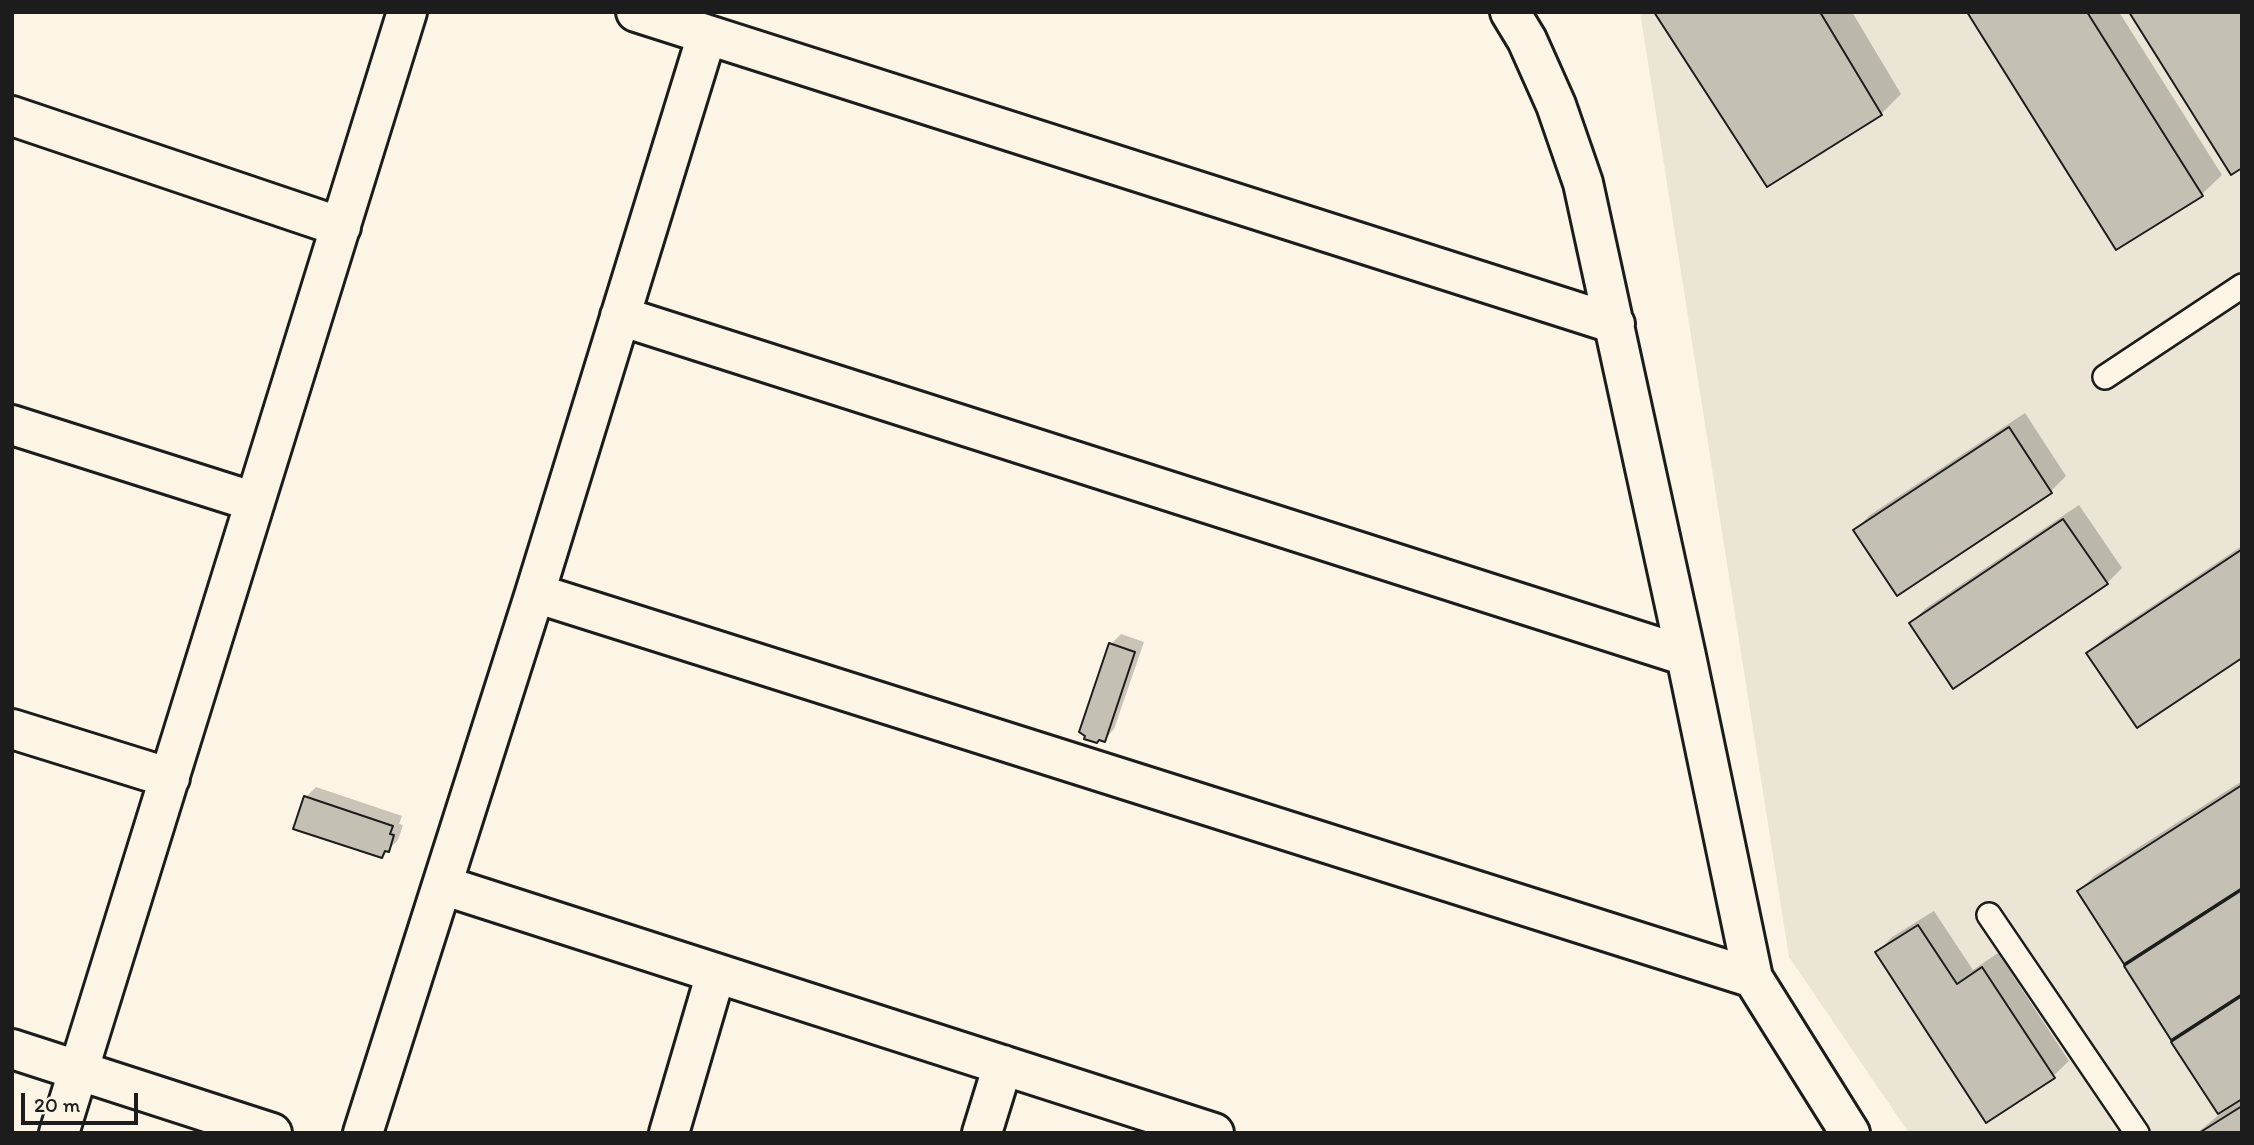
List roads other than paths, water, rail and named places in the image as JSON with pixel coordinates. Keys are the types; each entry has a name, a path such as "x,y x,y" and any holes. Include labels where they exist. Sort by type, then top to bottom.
{"street":[{"path":"59,1133 407,12"},
{"path":"636,12 1615,324"},
{"path":"1510,12 1527,40 1556,105 1583,183 1753,978 1850,1133"},
{"path":"363,1133 535,593 707,35"},
{"path":"12,116 341,227"},
{"path":"620,316 1686,656"},
{"path":"12,425 256,502"},
{"path":"535,593 1753,978"},
{"path":"12,729 170,778"},
{"path":"442,885 1214,1133"},
{"path":"669,1133 716,974"},
{"path":"12,1049 272,1133"},
{"path":"982,1133 1003,1065"}],"lane":[{"path":"2105,377 2242,286"},
{"path":"1989,915 2137,1133"}]}
